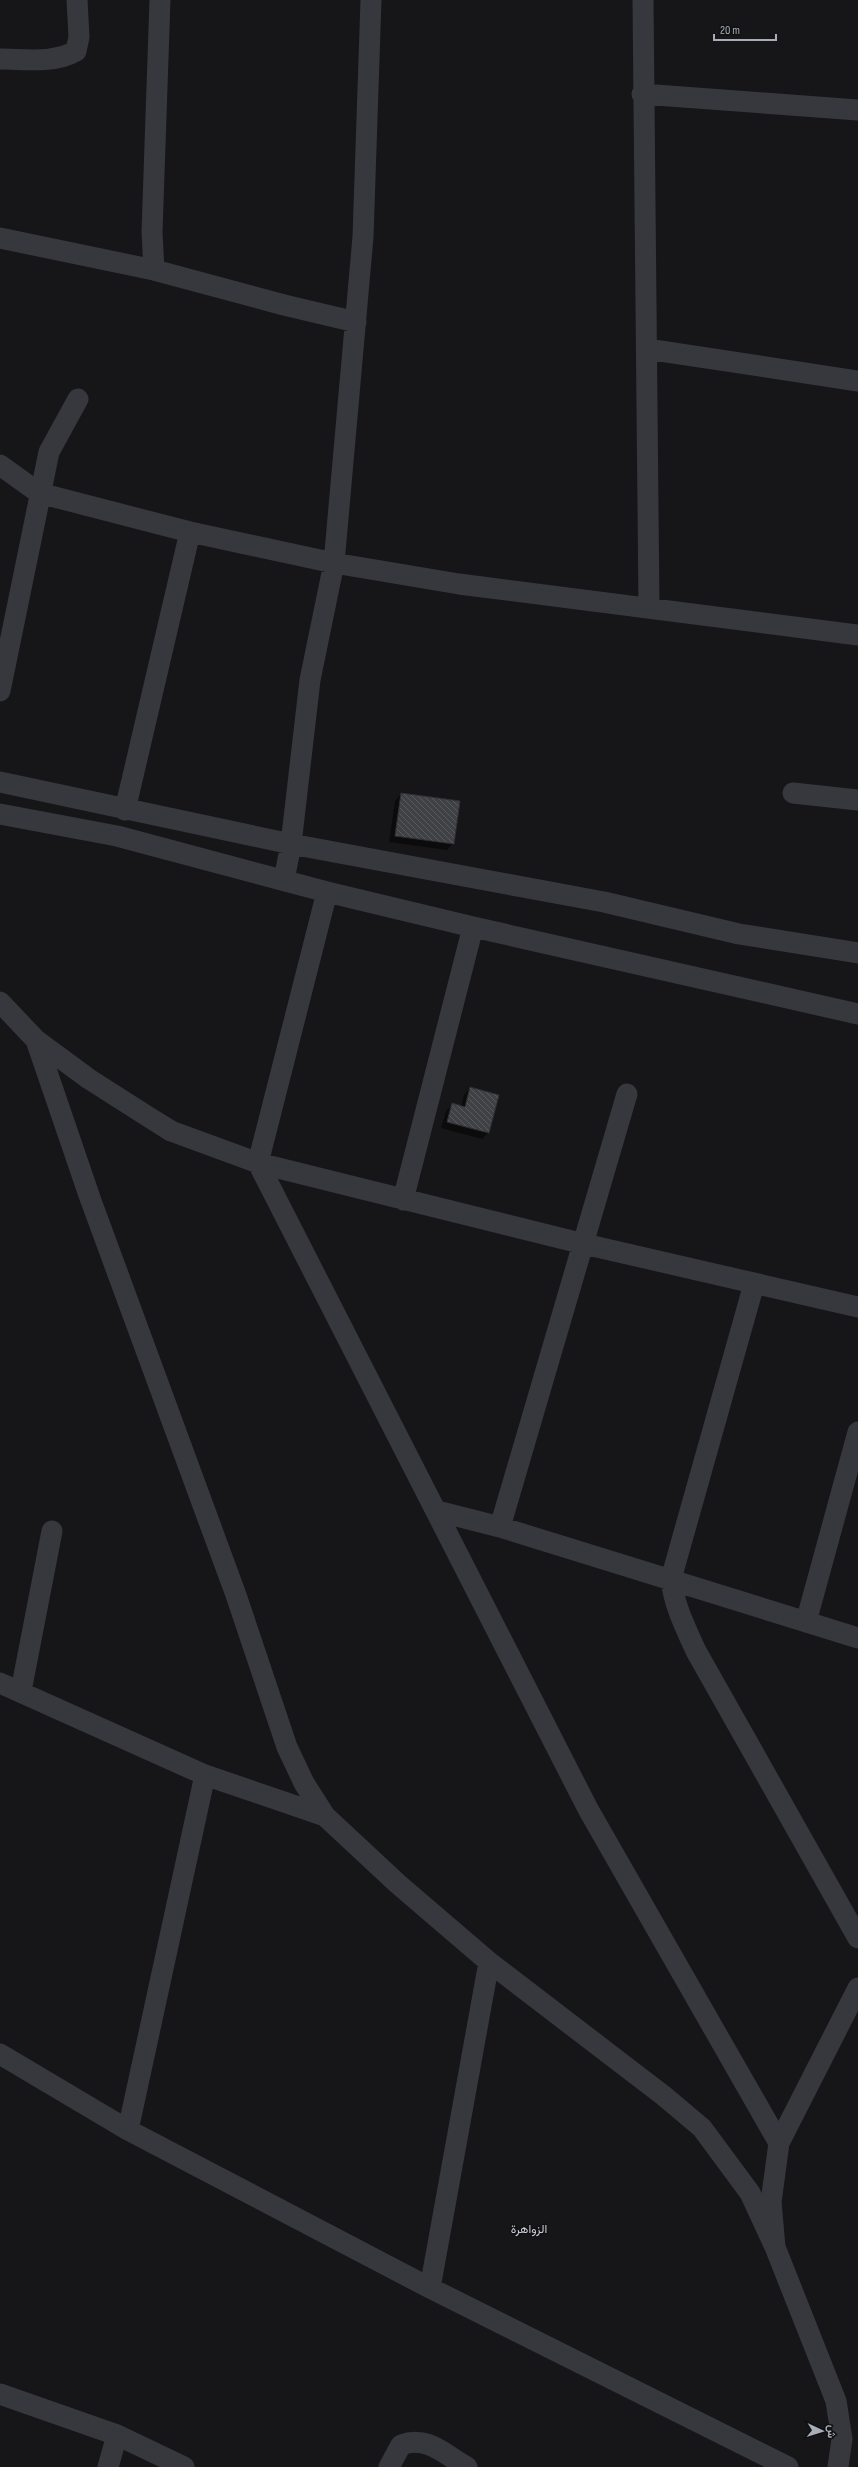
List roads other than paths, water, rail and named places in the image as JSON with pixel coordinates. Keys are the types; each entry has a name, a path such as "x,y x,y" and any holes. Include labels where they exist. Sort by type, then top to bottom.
{"street":[{"path":"0,59 54,59 66,56 76,51 79,37 77,0"},
{"path":"154,270 152,232 160,0"},
{"path":"284,880 291,844 310,680 334,563 363,237 371,0"},
{"path":"643,0 642,94 647,349 649,608"},
{"path":"642,94 858,110"},
{"path":"0,238 154,270 284,305 356,322"},
{"path":"647,349 858,381"},
{"path":"0,691 39,493 49,452 78,399"},
{"path":"0,464 39,493 190,532 334,563 459,584 858,635"},
{"path":"125,810 190,532"},
{"path":"0,782 125,810 291,844 604,902 739,934 857,956"},
{"path":"793,793 858,800"},
{"path":"0,814 117,836 327,892 473,927 858,1014"},
{"path":"327,892 258,1163 588,1809 778,2143"},
{"path":"403,1200 473,927"},
{"path":"0,1003 36,1040 88,1079 172,1131 258,1163 584,1244 858,1307"},
{"path":"36,1040 90,1198 236,1595 287,1747 304,1783 325,1816 398,1884 489,1962 664,2096 702,2128 750,2193 775,2247 836,2401 842,2439 838,2467"},
{"path":"500,1527 627,1094"},
{"path":"754,1284 671,1579 677,1608 696,1651 858,1938"},
{"path":"806,1622 858,1432"},
{"path":"437,1511 500,1527 858,1638"},
{"path":"21,1691 52,1531"},
{"path":"0,1683 21,1691 205,1774 325,1816"},
{"path":"128,2130 205,1774"},
{"path":"430,2288 489,1962"},
{"path":"775,2247 771,2202 778,2143 858,1988"},
{"path":"0,2054 128,2130 430,2288 788,2467"},
{"path":"0,2394 117,2435 184,2467"},
{"path":"108,2467 117,2435"},
{"path":"389,2467 401,2445 417,2440 428,2443 468,2467"}],"district":[{"name":"الزواهرة","path":"529,2229"}]}
